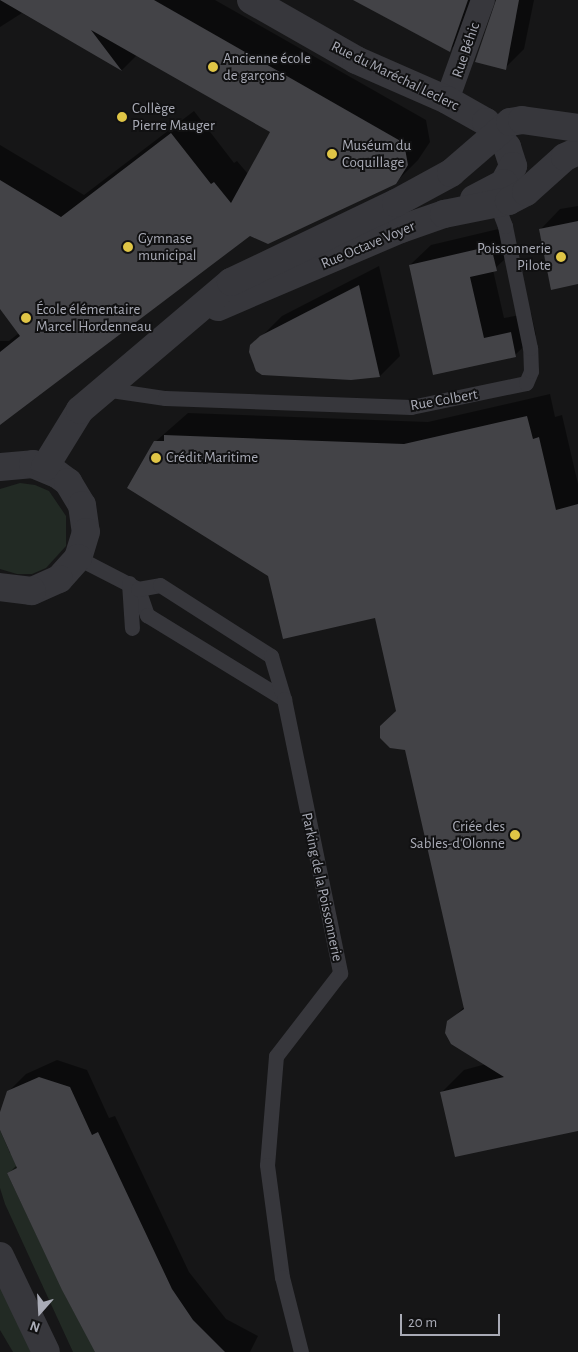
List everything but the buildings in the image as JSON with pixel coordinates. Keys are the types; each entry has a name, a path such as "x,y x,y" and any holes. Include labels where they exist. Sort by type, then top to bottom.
{"street":[{"name":"Rue du Maréchal Leclerc","path":"251,0 356,60 454,104 491,127"},
{"name":"Rue Béhic","path":"454,104 483,0"},
{"path":"454,104 522,120 578,128"},
{"path":"522,120 542,132 547,141 550,162 544,175"},
{"name":"Rue Octave Voyer","path":"45,467 80,410 102,389 190,320 230,282 396,203 461,167 491,127 522,120"},
{"path":"491,127 507,147 513,166 494,197"},
{"name":"Rue Octave Voyer","path":"190,320 444,214 494,197 526,192 544,175 578,151"},
{"path":"0,467 19,463 45,467 68,482 82,505 86,532 78,558 70,570 46,587 6,593"},
{"path":"0,1256 46,1352"}],"lane":[{"name":"Rue Colbert","path":"102,389 165,398 411,407 526,382 531,371 530,348 504,226 494,197"},
{"path":"78,558 134,586 147,615 284,699"},
{"name":"Parking de la Poissonnerie","path":"134,586 160,584 270,656 284,699 340,973 276,1056 267,1165 282,1278 301,1352"},
{"path":"132,628 134,586"}],"shaded area":[{"path":"20,483 35,485 49,491 66,516 66,546 46,568 32,574 17,574 0,569 0,489"},
{"path":"0,1130 10,1153 34,1161 7,1173 67,1299 96,1352 73,1352 5,1204 0,1188"},
{"path":"0,1286 31,1352 13,1352 0,1330"}],"place":[{"name":"Ancienne école de garçons","path":"213,67"},
{"name":"Collège Pierre Mauger","path":"122,117"},
{"name":"Muséum du Coquillage","path":"332,154"},
{"name":"Gymnase municipal","path":"128,247"},
{"name":"Poissonnerie Pilote","path":"561,257"},
{"name":"École élémentaire Marcel Hordenneau","path":"26,318"},
{"name":"Crédit Maritime","path":"156,458"},
{"name":"Criée des Sables-d'Olonne","path":"515,835"}]}
